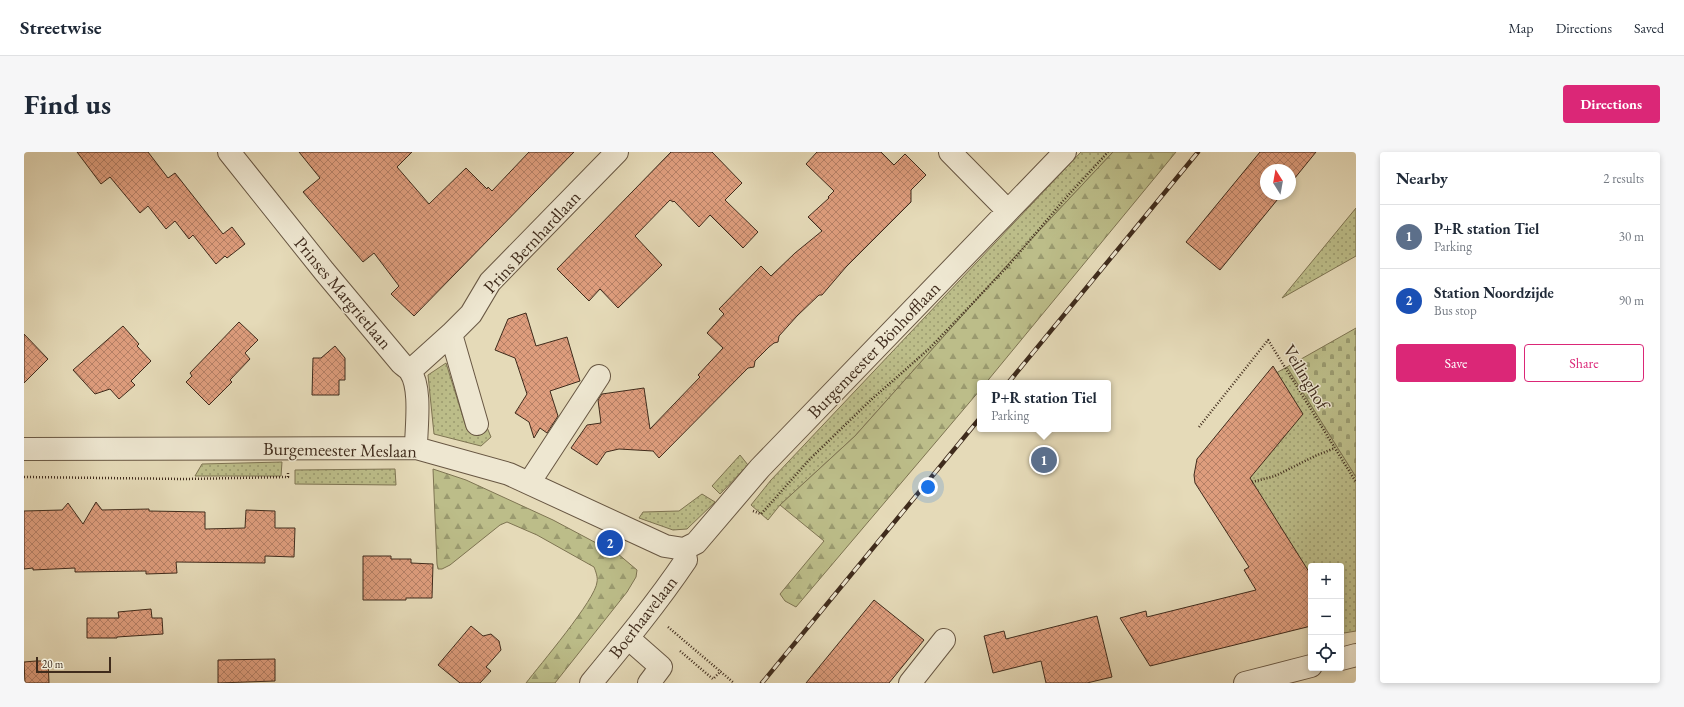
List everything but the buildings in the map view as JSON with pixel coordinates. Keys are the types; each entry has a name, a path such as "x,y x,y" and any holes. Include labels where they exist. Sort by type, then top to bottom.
{"street":[{"name":"Prinses Margrietlaan","path":"229,152 324,272 401,363 410,371 415,383 417,395 416,448"},
{"name":"Prins Bernhardlaan","path":"410,371 471,314 490,282 617,152"},
{"path":"950,152 1008,211"},
{"name":"Burgemeester Bönhofflaan","path":"684,549 696,543 760,468 1066,152"},
{"path":"451,334 477,424"},
{"path":"529,483 599,376"},
{"name":"Burgemeester Meslaan","path":"24,449 416,448 503,472 665,546 684,549"},
{"name":"Boerhaavelaan","path":"591,683 628,638 686,560 684,549"},
{"path":"628,638 661,668 649,683"},
{"path":"910,683 944,640"},
{"path":"1344,658 1356,655"},
{"path":"1246,683 1308,667"}],"path":[{"path":"761,514 821,448 872,398 940,337 1008,266 1063,201 1108,152"},
{"name":"Veilinghof","path":"1199,427 1268,340 1356,482"},
{"path":"24,477 185,479 288,477 288,448"},
{"path":"1252,482 1275,476 1315,456 1335,448"},
{"path":"663,623 734,683"},
{"path":"675,646 713,679 721,671"}],"green space":[{"path":"1081,152 1113,152 1009,263 855,436 780,505 768,520 751,505 771,480"},
{"path":"1113,152 1176,152 988,380 977,380 977,394 796,607 785,601 780,594 824,541 780,505 855,436 1009,263"},
{"path":"1356,208 1356,256 1282,298"},
{"path":"1356,328 1356,477 1287,367"},
{"path":"446,363 467,430 486,425 491,437 481,446 434,434 428,375"},
{"path":"1287,367 1356,477 1356,631 1344,633 1344,563 1308,563 1308,579 1241,470 1265,379"},
{"path":"740,455 748,465 720,494 712,486"},
{"path":"282,462 281,476 195,476 202,464"},
{"path":"395,469 396,485 295,484 295,470"},
{"path":"433,469 466,480 553,520 600,545 611,548 637,570 636,577 627,592 555,683 526,683 578,617 587,603 597,582 594,567 537,535 507,522 500,525 450,565 442,569 438,569"},
{"path":"702,494 715,502 687,529 673,530 639,518 643,512 679,511"}],"railway":[{"path":"1010,380 1198,152"},
{"path":"762,683 977,422"}],"place":[{"name":"P+R station Tiel","path":"1044,460"},
{"name":"Station Noordzijde","path":"610,543"}]}
